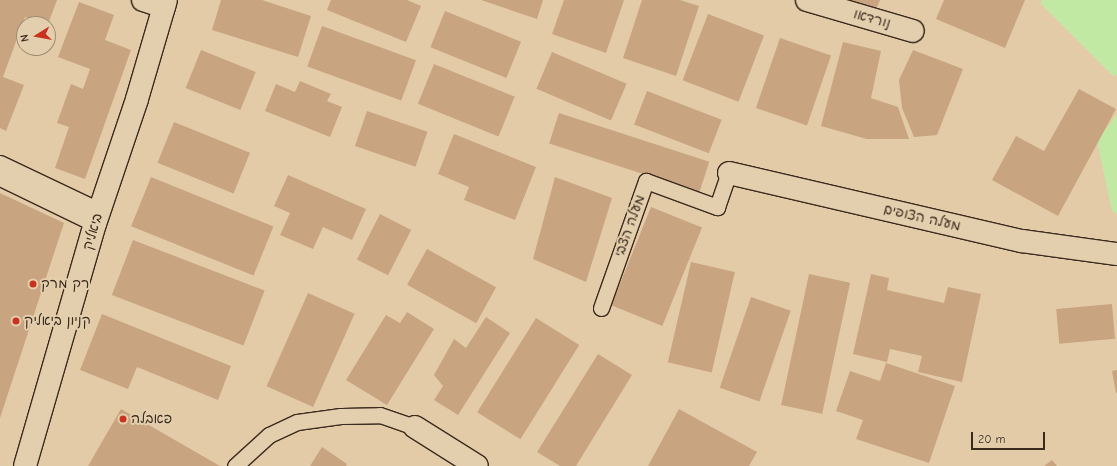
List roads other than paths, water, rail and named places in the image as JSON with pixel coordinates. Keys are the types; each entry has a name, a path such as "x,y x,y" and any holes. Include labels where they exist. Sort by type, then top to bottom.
{"street":[{"path":"143,0 165,4"},
{"name":"נורדאו","path":"807,0 913,32"},
{"name":"ביאליק","path":"25,466 97,217 138,99 165,4"},
{"name":"מעלה הצופים","path":"729,173 1022,241 1117,254"},
{"path":"415,427 477,466"}],"lane":[{"path":"0,163 97,217"},
{"name":"מעלה הצבי","path":"601,308 646,181 717,207 729,173"},
{"path":"0,178 97,217"},
{"path":"235,466 269,435 297,422 341,416 380,415 415,427"}],"place":[{"name":"רק מרק","path":"33,284"},
{"name":"קניון ביאליק","path":"16,321"},
{"name":"פאבלה","path":"123,419"}]}
